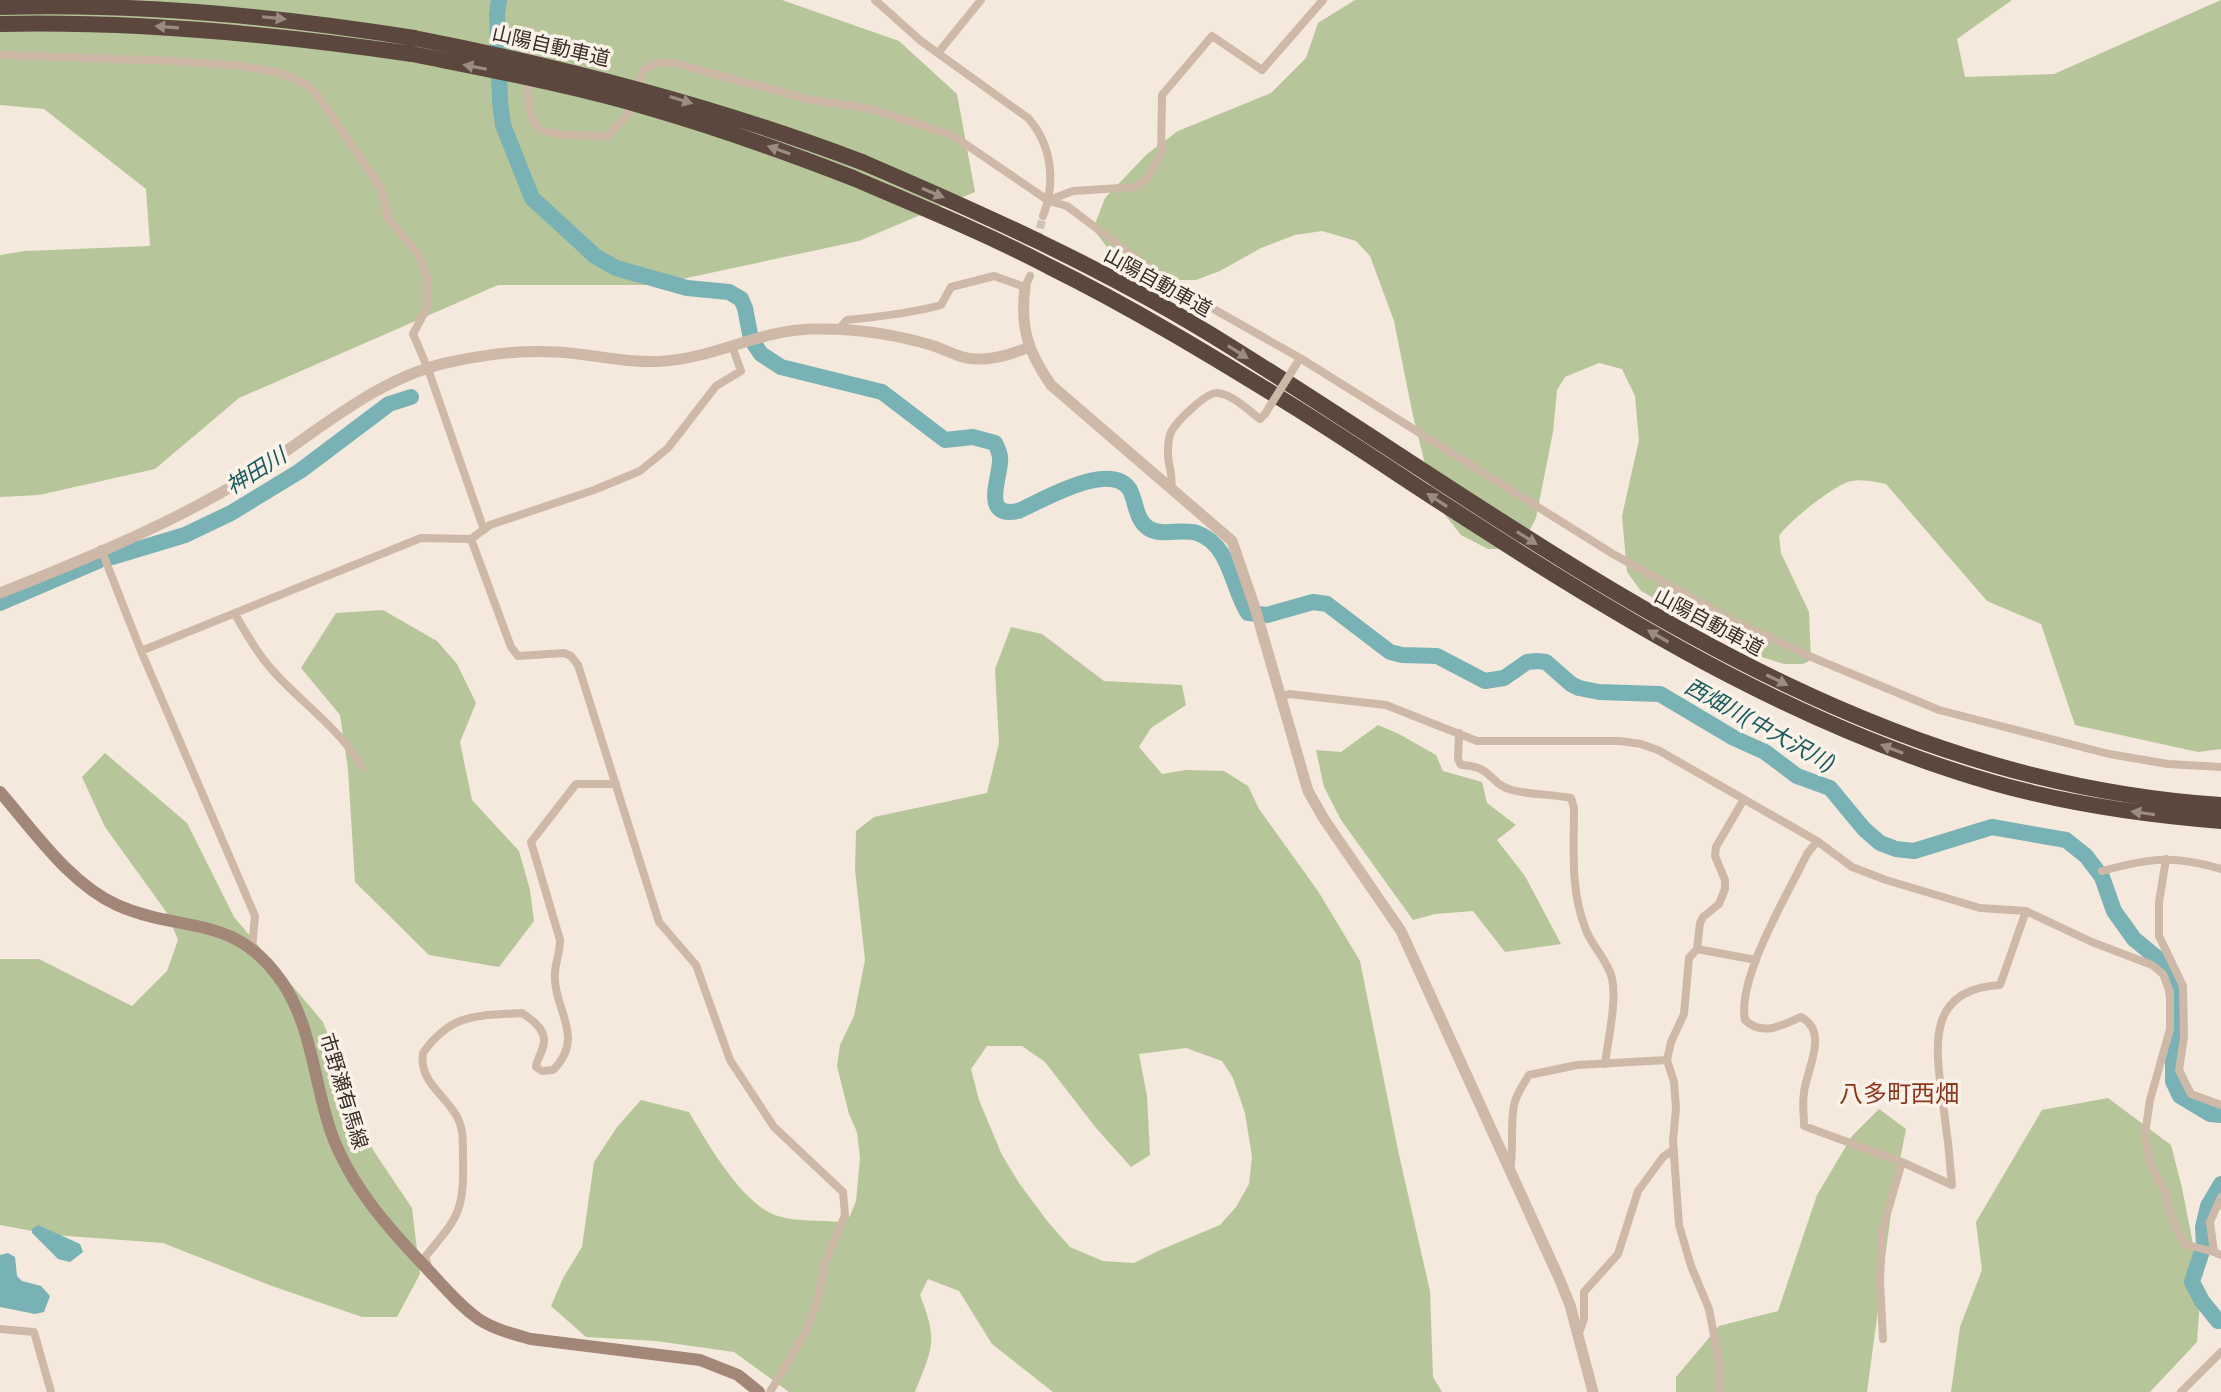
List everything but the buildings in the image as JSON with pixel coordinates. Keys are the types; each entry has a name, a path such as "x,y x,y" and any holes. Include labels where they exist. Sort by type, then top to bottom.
{"highway":[{"name":"山陽自動車道","path":"0,7 132,7 320,23 648,107 853,178 956,222 1120,303 1291,405 1600,603 1721,671 1786,703 1922,760 1996,783 2119,809 2221,821"},
{"name":"山陽自動車道","path":"0,24 132,24 413,46 533,61 650,91 782,132 862,162 1027,235 1130,287 1301,391 1609,589 1725,655 1855,718 2000,768 2121,793 2221,805"}],"main road":[{"name":"市野瀬有馬線","path":"0,792 55,855 93,891 116,905 211,928 252,948 282,983 295,1005 342,1159 372,1209 463,1307 505,1332 531,1339 700,1360 738,1375 759,1392"}],"street":[{"path":"875,0 938,53 1036,127 1049,157 1049,201 1043,216"},
{"path":"938,53 981,0"},
{"path":"1049,201 1073,191 1136,187 1148,178 1161,154 1162,95 1212,36 1262,70 1323,0"},
{"path":"531,30 528,107 533,122 543,131 607,137 633,109 643,70 656,63 674,63 811,100 868,108 952,135 1049,201 1067,206 1173,286 1613,554 1699,603 1796,651 1926,706 2109,754 2168,764 2221,767"},
{"path":"0,55 163,60 241,66 277,72 305,83 318,96 381,188 388,218 417,253 424,268 428,306 413,334 484,530"},
{"path":"838,330 847,320 941,305 951,287 994,276 1027,282 1023,328 1038,367 1051,385 1232,541 1255,608 1308,791 1401,931 1559,1278 1579,1333 1593,1392"},
{"path":"0,593 200,505 243,480 347,409 395,383 428,369 481,356 556,352 630,361 663,361 714,353 760,337 812,329 890,336 933,346 962,358 994,358 1030,347"},
{"path":"141,651 421,538 465,541 490,525 594,490 654,462 716,386 741,371 737,344"},
{"path":"1171,488 1173,479 1167,452 1171,431 1204,397 1219,393 1230,397 1260,419 1299,360"},
{"path":"471,539 511,647 518,656 564,653 578,665 659,922 696,965 730,1060 774,1127 843,1192 845,1215 825,1263 817,1302 806,1332 770,1392"},
{"path":"101,549 141,651 255,916 252,948"},
{"path":"235,614 265,662 338,734 362,767"},
{"path":"1279,697 1289,694 1372,702 1477,741 1620,741 1641,744 1658,750 1817,841 1852,867 1980,908 2026,911 2092,942 2152,965 2163,974 2170,992 2170,1029 2150,1100 2145,1134 2150,1163 2165,1192 2170,1213 2184,1244 2217,1254 2210,1222 2221,1197"},
{"path":"1459,733 1458,759 1461,765 1485,769 1500,785 1510,790 1571,798 1574,808 1574,876 1580,913 1596,951 1613,980 1605,1064"},
{"path":"429,1271 425,1257 457,1216 463,1196 462,1133 458,1119 423,1072 423,1053 444,1031 464,1017 522,1013 536,1022 543,1034 544,1044 536,1067 542,1071 553,1070 559,1064 568,1047 568,1028 555,970 560,957 560,940 531,842 576,784 616,784"},
{"path":"1720,1392 1720,1367 1709,1309 1691,1266 1679,1225 1674,1149 1676,1108 1674,1082 1667,1060 1671,1042 1684,1014 1689,958 1697,949 1703,917 1719,904 1725,889 1725,880 1715,856 1716,847 1744,799"},
{"path":"1817,841 1807,854 1756,960 1744,996 1745,1020 1750,1025 1771,1030 1801,1017 1814,1030 1815,1045 1804,1093 1804,1126 1902,1162 1952,1185 1936,1046 1941,1022 1956,1000 1982,986 2000,985 2026,911"},
{"path":"2102,871 2146,859 2179,859 2221,869"},
{"path":"2166,859 2159,902 2159,936 2183,986 2184,1037 2179,1070 2191,1094 2221,1105"},
{"path":"1697,949 1756,960"},
{"path":"1510,1172 1514,1150 1513,1106 1529,1075 1577,1065 1667,1060"},
{"path":"1579,1333 1584,1319 1584,1292 1618,1254 1638,1191 1663,1157 1674,1149"},
{"path":"1883,1339 1880,1282 1882,1231 1902,1162"},
{"path":"0,1329 34,1332 51,1392"},
{"path":"2181,1392 2221,1352"}],"green space":[{"path":"0,0 782,0 899,41 957,94 975,192 859,241 654,285 498,285 239,398 155,469 39,495 0,497 0,255 25,251 150,246 146,189 44,109 0,105"},
{"path":"1355,0 2012,0 1957,39 1965,77 2054,74 2221,0 2221,749 2198,752 2075,725 2041,624 1987,601 1886,484 1857,480 1841,485 1801,514 1779,536 1781,553 1809,612 1811,660 1803,664 1784,664 1752,654 1641,591 1627,572 1622,516 1639,440 1635,396 1622,369 1599,363 1565,377 1557,390 1553,432 1536,518 1524,541 1503,549 1488,549 1461,535 1434,501 1394,321 1370,256 1356,241 1322,231 1295,235 1196,280 1136,274 1121,265 1093,229 1105,198 1147,154 1178,131 1271,93 1306,58 1318,23"},
{"path":"383,610 437,641 457,664 476,703 460,742 472,800 519,851 530,890 534,921 499,967 429,955 355,882 348,769 340,715 301,668 336,613"},
{"path":"1011,627 1042,634 1104,681 1182,685 1186,705 1151,728 1139,747 1162,774 1186,770 1224,771 1248,786 1259,809 1318,891 1360,961 1430,1291 1433,1377 1442,1392 1053,1392 992,1344 959,1291 928,1279 920,1295 929,1324 931,1344 915,1392 789,1392 734,1352 656,1341 586,1337 551,1306 563,1278 582,1247 594,1162 617,1127 641,1100 689,1112 727,1172 765,1210 801,1220 841,1222 850,1216 856,1201 860,1158 857,1132 849,1114 837,1066 840,1045 854,1016 865,960 855,870 856,831 874,817 987,793 999,743 995,669","holes":["987,1046 1022,1046 1045,1062 1131,1167 1150,1155 1147,1096 1139,1054 1186,1048 1222,1061 1233,1078 1245,1113 1252,1157 1249,1184 1236,1207 1220,1225 1134,1263 1103,1261 1070,1247 1019,1183 1002,1155 979,1100 971,1069"]},
{"path":"1378,725 1436,755 1443,771 1482,782 1487,803 1516,825 1497,840 1525,876 1561,944 1505,952 1473,911 1435,914 1413,920 1341,820 1324,787 1316,750 1341,752"},
{"path":"105,753 187,823 234,917 323,1022 373,1150 412,1208 420,1274 397,1317 362,1317 163,1243 54,1235 0,1225 0,959 39,959 132,1006 167,971 178,940 167,913 105,827 82,777"},
{"path":"2108,1098 2171,1145 2201,1285 2197,1342 2150,1392 1951,1392 1960,1327 1982,1270 1976,1222 2042,1110"},
{"path":"1879,1109 1906,1129 1894,1191 1867,1392 1676,1392 1676,1377 1719,1326 1778,1311 1817,1195 1852,1136"}],"water":[{"path":"38,1225 80,1244 83,1252 70,1262 58,1259 32,1233"},
{"path":"8,1253 15,1257 17,1276 22,1281 41,1286 50,1296 44,1312 35,1314 0,1307 0,1255"}],"waterway":[{"name":"西畑川(中大沢川)","path":"499,0 497,14 503,125 532,198 595,256 616,268 687,288 729,292 741,299 751,339 761,354 781,367 882,392 945,440 973,437 995,443 1000,457 995,496 1000,509 1018,511 1093,480 1121,482 1130,490 1139,516 1148,528 1159,532 1197,533 1217,547 1248,613 1267,615 1313,602 1327,604 1390,652 1437,656 1485,681 1504,678 1527,662 1537,661 1546,662 1579,688 1599,692 1660,694 1734,738 1765,752 1797,776 1830,788 1864,829 1880,843 1896,849 1914,851 1992,827 2066,840 2086,856 2102,877 2114,911 2134,939 2167,966 2172,977 2177,1027 2173,1081 2180,1096 2210,1114 2221,1115"},
{"name":"神田川","path":"112,557 185,535 231,513 300,471 389,404 411,397"},
{"name":"神田川","path":"0,603 98,561"},
{"name":"西畑川(中大沢川)","path":"2218,1321 2192,1282 2204,1245 2203,1227 2208,1206 2221,1184"}],"tunnel":[{"path":"1037,240 1043,216"}],"district":[{"name":"八多町西畑","path":"1899,1094"}]}
